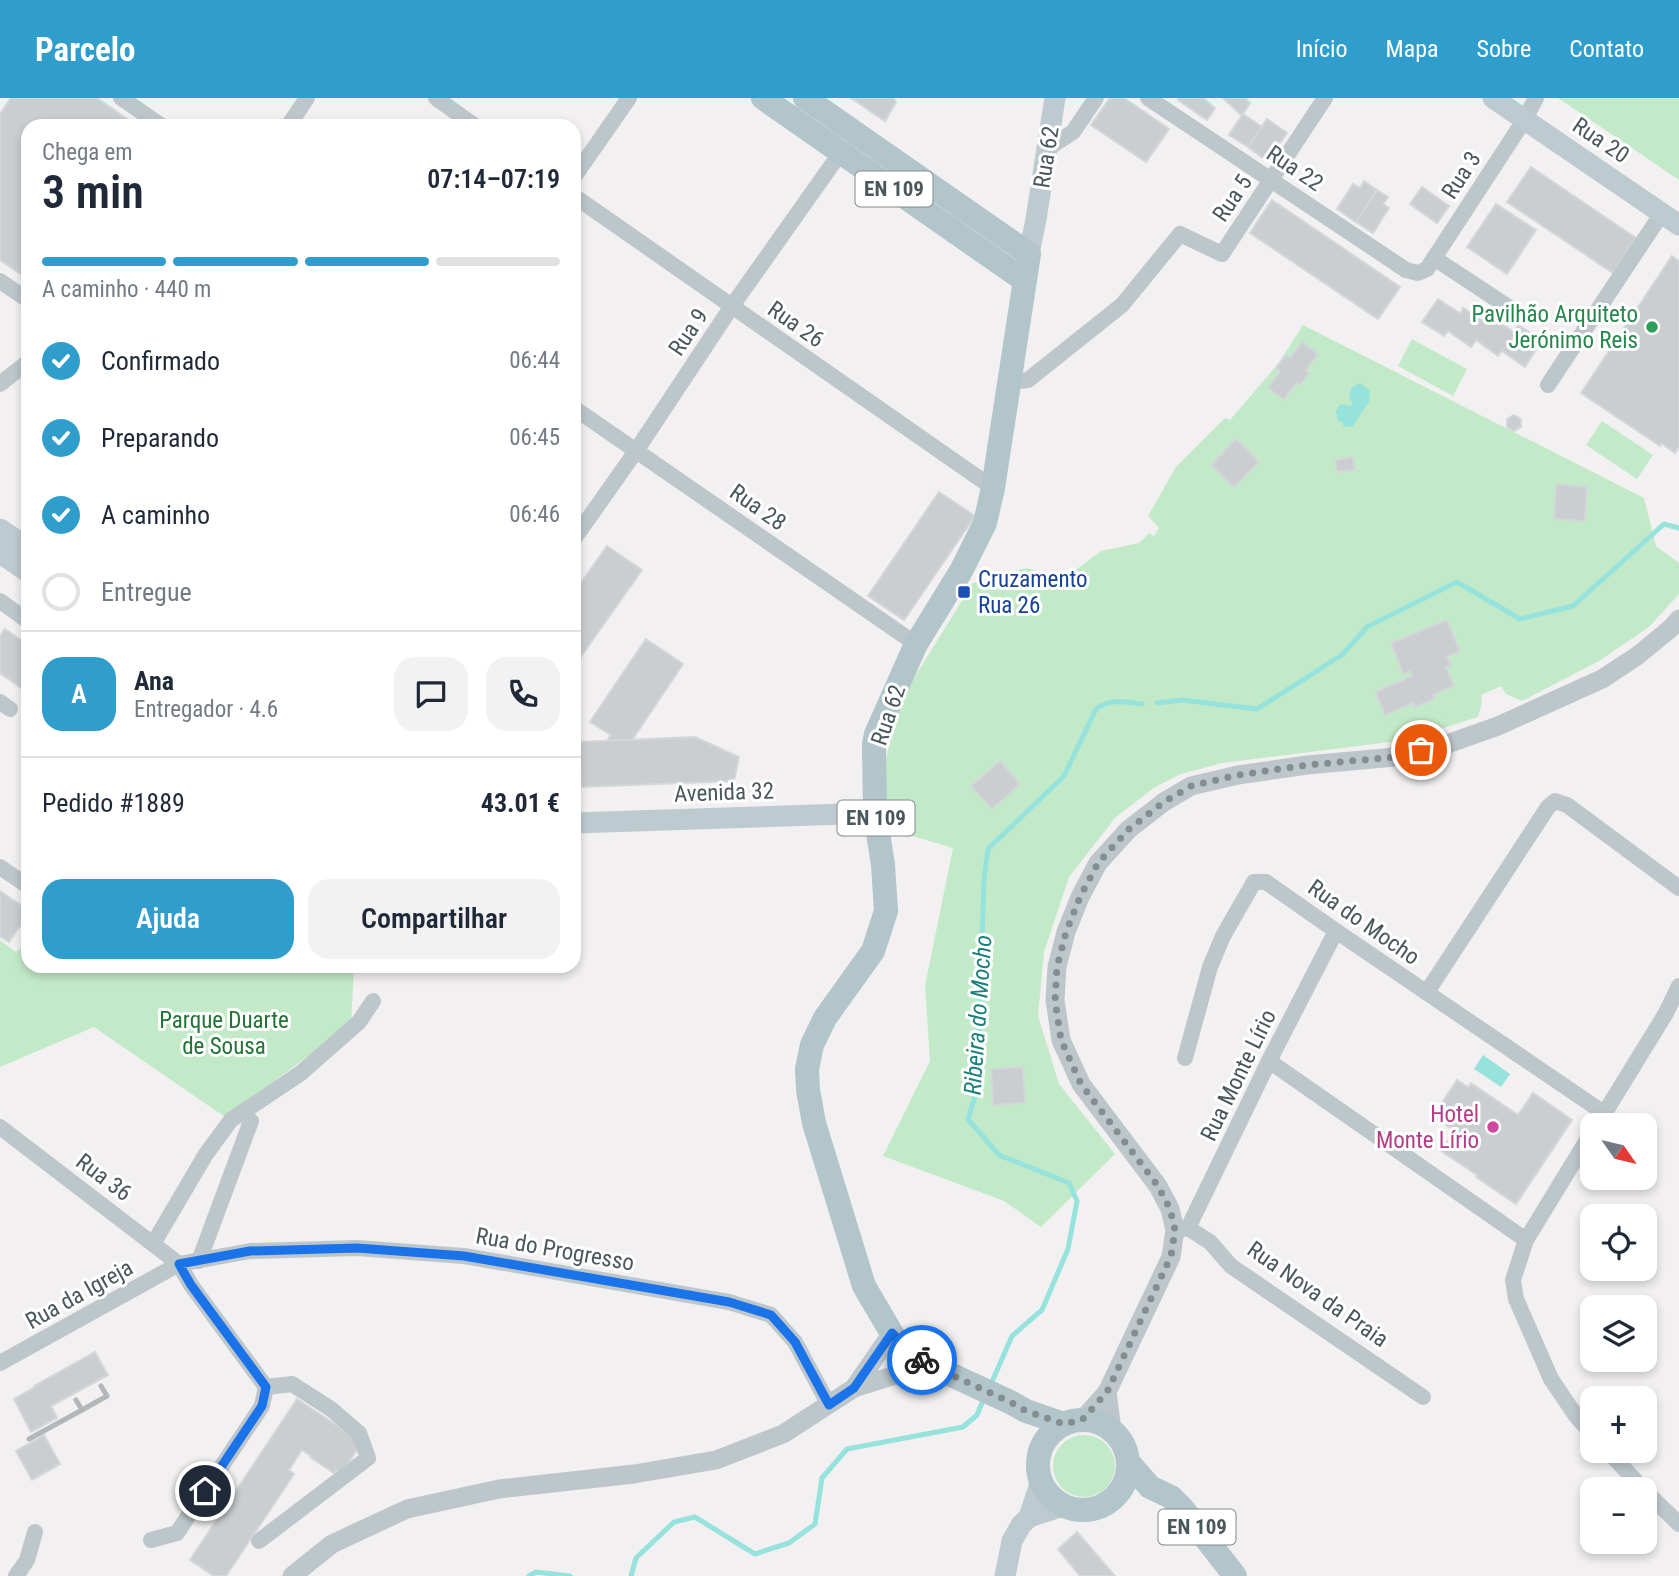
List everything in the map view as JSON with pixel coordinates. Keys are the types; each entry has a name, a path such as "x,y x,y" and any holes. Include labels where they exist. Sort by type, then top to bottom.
{"main road":[{"name":"EN 109","path":"763,98 1024,280"},
{"name":"EN 109","path":"805,98 1029,254"},
{"name":"Rua 62","path":"1055,98 993,488 985,523 961,571 916,644 876,734 873,766 875,813 883,865 886,911 873,951 825,1018 812,1045 807,1069 814,1124 864,1286 892,1333 903,1346 941,1370 1026,1411 1073,1422"},
{"name":"Rua 20","path":"1493,98 1670,219"},
{"path":"0,529 21,543"},
{"path":"0,552 21,567"},
{"name":"Avenida 32","path":"581,823 875,813"},
{"path":"1026,1411 1043,1444"},
{"name":"EN 109","path":"1073,1422 1102,1424 1112,1430 1121,1439 1128,1462 1150,1487 1171,1497 1177,1503 1235,1576"},
{"path":"1063,1506 1046,1491 1041,1481 1039,1456 1043,1444 1052,1432 1073,1422"},
{"path":"1120,1490 1127,1477 1128,1462"},
{"path":"1005,1576 1012,1541 1029,1517 1041,1481"},
{"name":"EN 109","path":"1063,1506 1088,1510 1101,1507 1112,1500 1120,1490 1150,1487"},
{"path":"1029,1517 1063,1506"}],"street":[{"path":"121,98 152,119"},
{"path":"293,119 307,98"},
{"path":"436,98 465,119"},
{"path":"581,167 629,98"},
{"path":"1048,148 1073,132 1097,98"},
{"name":"Rua 22","path":"1148,98 1406,270 1418,273"},
{"name":"Rua 5","path":"1009,382 1028,380 1122,305 1180,234 1222,254 1325,98"},
{"name":"Rua 3","path":"1418,273 1427,268 1434,258 1525,120 1536,98"},
{"name":"Rua 9","path":"581,529 732,306 841,152"},
{"name":"Rua 26","path":"581,201 993,488"},
{"path":"1548,386 1670,219"},
{"path":"1434,258 1519,314"},
{"path":"0,281 21,295"},
{"path":"0,384 21,368"},
{"name":"Rua 28","path":"581,413 916,644"},
{"path":"0,601 21,616"},
{"path":"1073,1422 1107,1392 1182,1229 1158,1186 1081,1084 1061,1040 1055,1000 1057,967 1066,932 1098,863 1129,829 1164,802 1191,786 1238,775 1307,765 1395,757 1447,744 1498,726 1602,679 1637,656 1679,620"},
{"path":"1427,992 1548,807 1555,801 1567,805 1679,888"},
{"path":"0,867 21,881"},
{"name":"Rua do Mocho","path":"1185,1058 1209,967 1223,936 1254,882 1266,882 1427,992 1593,1113"},
{"name":"Rua Monte Lírio","path":"1182,1229 1336,931"},
{"path":"1605,1113 1666,1013 1679,986"},
{"path":"153,1244 206,1154 231,1120 301,1073 359,1022 373,1001"},
{"path":"1269,1061 1525,1240"},
{"path":"199,1261 251,1121"},
{"name":"Rua 36","path":"0,1127 179,1264"},
{"path":"1580,1151 1525,1240 1513,1280 1516,1298 1551,1378 1580,1420"},
{"name":"Rua Nova da Praia","path":"1182,1229 1210,1242 1230,1266 1423,1397"},
{"name":"Rua do Progresso","path":"179,1264 250,1251 357,1248 464,1256 729,1302 771,1315 795,1342 829,1405"},
{"path":"151,1540 177,1533 262,1406 266,1387 191,1285 179,1264"},
{"name":"Rua da Igreja","path":"0,1363 179,1264"},
{"path":"292,1576 332,1544 407,1509 499,1489 634,1474 716,1460 783,1434 854,1388 892,1333"},
{"path":"854,1388 941,1370"},
{"path":"259,1541 368,1458 359,1433 331,1409 292,1384 266,1387"},
{"path":"1107,1392 1112,1430"},
{"path":"1619,1463 1632,1477"},
{"path":"1657,1503 1679,1524"},
{"path":"16,1576 27,1560 35,1532"}],"green space":[{"path":"1558,98 1679,98 1679,180"},
{"path":"1303,325 1644,498 1656,546 1679,563 1679,594 1649,627 1599,661 1522,701 1506,694 1501,686 1481,695 1478,717 1406,740 1222,763 1181,774 1155,787 1115,818 1069,877 1044,952 1038,1016 1059,1084 1115,1154 1041,1227 1004,1201 883,1156 930,1061 925,986 953,848 889,829 883,776 896,707 973,583 1026,568 1054,576 1069,575 1101,551 1139,543 1149,533 1154,536 1159,528 1148,516 1176,467 1225,418 1230,420 1278,364"},
{"path":"1412,339 1467,369 1453,396 1398,366"},
{"path":"1602,421 1653,455 1637,479 1586,445"},
{"name":"Parque Duarte de Sousa","path":"0,940 16,952 21,948 21,973 354,973 351,1025 225,1117 94,1027 0,1067"},
{"path":"1084,1435 1106,1444 1115,1466 1106,1488 1084,1497 1062,1488 1053,1466 1062,1444"}],"water":[{"path":"1360,383 1370,391 1369,402 1352,427 1343,426 1343,422 1338,421 1336,411 1341,404 1351,406 1351,388"},
{"path":"1483,1055 1510,1074 1501,1087 1474,1069"}],"building":[{"path":"11,98 97,98 127,119 21,119 21,274 0,260 0,114"},
{"path":"851,98 893,98 896,102 885,121"},
{"path":"1110,98 1124,98 1169,129 1146,162 1091,125"},
{"path":"1203,98 1215,108 1207,120 1178,100"},
{"path":"1223,98 1245,98 1250,103 1242,116"},
{"path":"1243,114 1262,127 1248,147 1229,135"},
{"path":"1267,119 1287,133 1270,157 1263,158 1248,147"},
{"path":"1531,167 1636,238 1613,273 1507,202"},
{"path":"1364,181 1377,190 1356,222 1337,209 1353,184 1360,188"},
{"path":"1422,187 1449,206 1437,223 1410,204"},
{"path":"1377,190 1388,197 1383,204 1389,208 1373,233 1356,222"},
{"path":"1272,200 1400,287 1378,319 1250,233"},
{"path":"1496,204 1536,230 1507,274 1467,247"},
{"name":"Pavilhão Arquiteto Jerónimo Reis","path":"1672,256 1679,261 1679,447 1675,453 1661,443 1660,446 1581,393"},
{"path":"1438,299 1461,314 1463,308 1487,323 1492,317 1514,332 1518,325 1542,340 1525,367 1502,351 1498,356 1476,340 1471,347 1448,331 1444,336 1422,322"},
{"path":"1302,342 1318,354 1306,370 1309,373 1300,385 1296,383 1284,400 1268,388 1280,371 1276,368 1286,355 1290,358"},
{"path":"1514,415 1521,419 1521,427 1514,431 1507,427 1507,419"},
{"path":"1236,439 1259,462 1234,487 1211,465"},
{"path":"1353,457 1355,470 1337,472 1335,460"},
{"path":"1556,484 1587,487 1585,521 1554,519"},
{"path":"939,492 975,516 904,620 868,596"},
{"path":"607,546 642,570 581,657 581,583"},
{"path":"1447,620 1460,651 1447,656 1451,665 1446,667 1454,686 1433,695 1435,699 1415,707 1413,703 1385,715 1375,692 1412,676 1410,671 1403,674 1391,643"},
{"path":"5,629 21,640 21,688 0,673 0,636"},
{"path":"646,639 683,664 632,740 607,741 611,735 590,722"},
{"path":"695,737 739,757 734,781 581,787 581,742"},
{"path":"1000,761 1020,784 992,809 971,786"},
{"path":"0,891 21,905 21,924 9,942 0,936"},
{"path":"1023,1067 1025,1103 993,1105 991,1069"},
{"path":"1457,1080 1468,1087 1471,1083 1518,1115 1533,1093 1572,1120 1516,1204 1441,1151 1455,1131 1433,1116"},
{"path":"95,1352 108,1375 51,1406 57,1418 31,1432 14,1399"},
{"path":"297,1399 357,1439 360,1445 341,1474 336,1470 334,1473 302,1450 289,1470 294,1474 226,1576 214,1576 190,1560"},
{"path":"44,1435 60,1464 32,1480 16,1451"},
{"path":"1077,1532 1115,1576 1080,1576 1058,1549"}],"waterway":[{"name":"Ribeira do Mocho","path":"1157,703 1182,700 1257,709 1342,655 1367,627 1457,582 1520,619 1573,606 1664,524 1679,528"},
{"name":"Ribeira do Mocho","path":"991,1384 1012,1336 1042,1310 1068,1249 1077,1201 1069,1183 999,1155 968,1119 977,1090 984,879 988,849 1064,776 1096,709 1113,702 1142,704"},
{"name":"Ribeira do Mocho","path":"631,1576 636,1558 674,1522 695,1517 755,1554 789,1543 815,1524 822,1478 847,1449 963,1427 977,1415 985,1396"},
{"name":"Ribeira do Mocho","path":"529,1576 536,1572 570,1576"}],"railway":[{"path":"82,1410 107,1396 101,1386"},
{"path":"29,1439 82,1410 76,1400"}],"way so far":[{"path":"922,1360 1026,1411 1064,1424 1082,1420 1107,1392 1171,1256 1175,1230 1170,1209 1158,1186 1081,1084 1061,1040 1055,1000 1057,967 1066,932 1098,863 1129,829 1164,802 1191,786 1238,775 1395,757 1421,750"}],"place":[{"name":"Pavilhão Arquiteto Jerónimo Reis","path":"1652,327"},
{"name":"Cruzamento Rua 26","path":"964,592"},
{"name":"Hotel Monte Lírio","path":"1493,1127"}],"route":[{"path":"205,1491 262,1406 266,1387 191,1285 179,1264 250,1251 357,1248 464,1256 729,1302 771,1315 795,1342 829,1405 854,1388 892,1333 903,1346 922,1360"}]}
